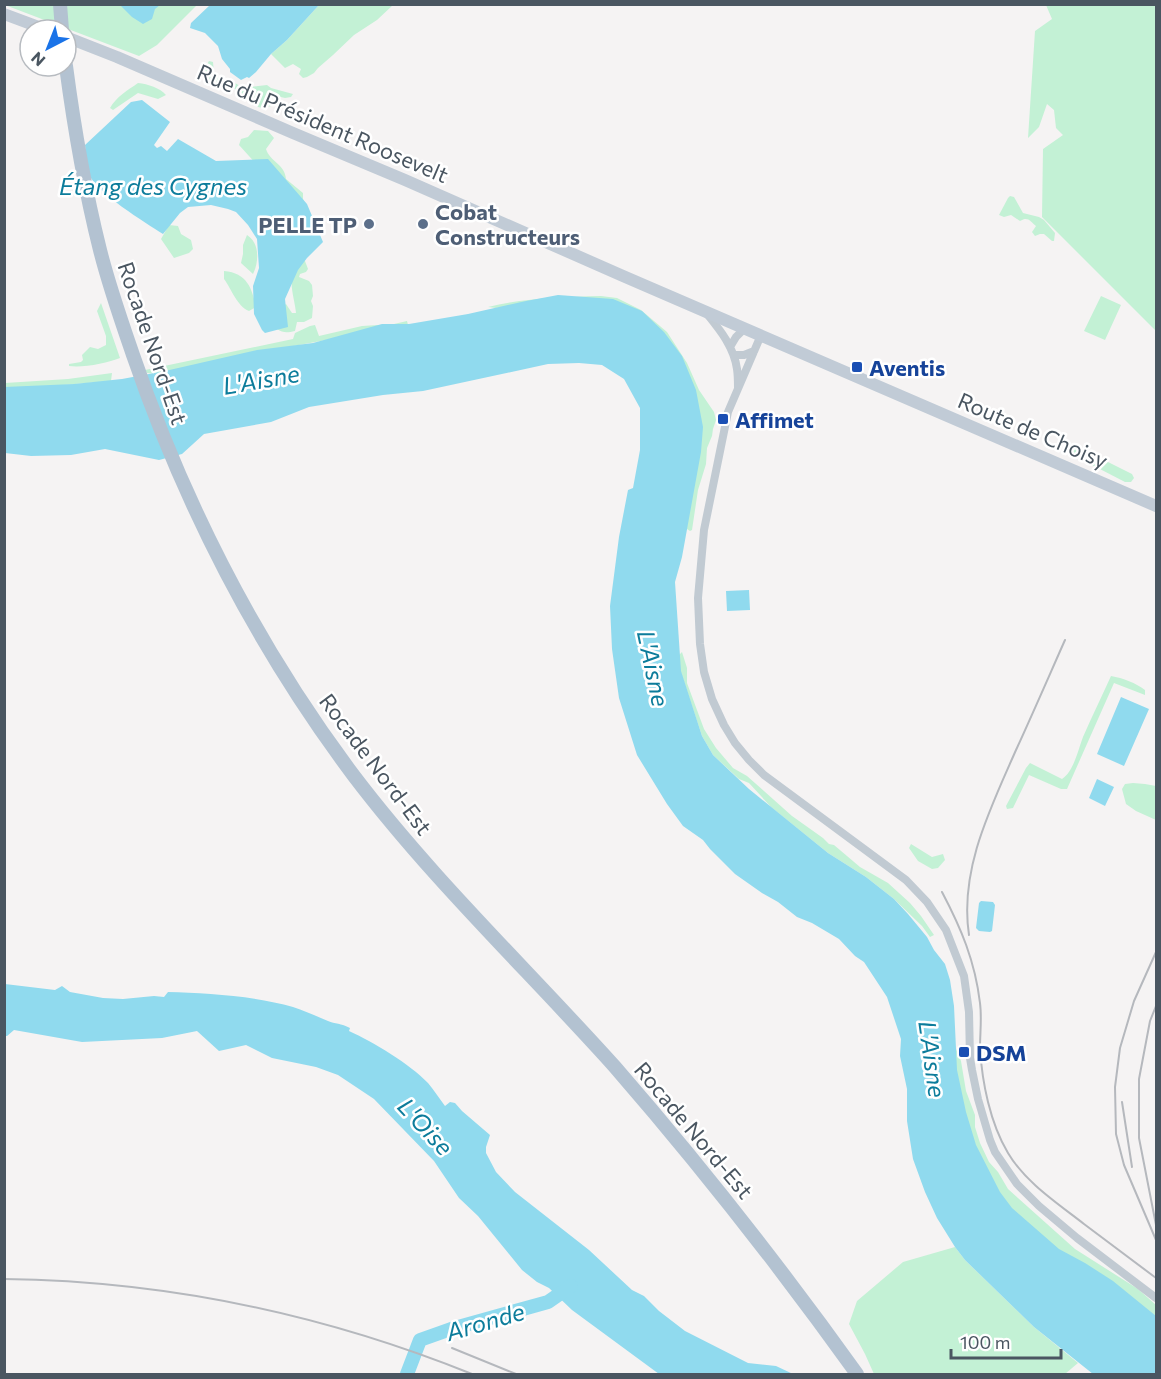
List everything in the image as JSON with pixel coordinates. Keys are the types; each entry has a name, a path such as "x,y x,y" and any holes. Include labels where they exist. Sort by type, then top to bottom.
{"main road":[{"name":"Rocade Nord-Est","path":"68,78 91,210 101,252 144,387 187,495 215,553 274,657 352,774 395,828 593,1043 684,1149 786,1277 857,1374"}],"street":[{"name":"Rue du Président Roosevelt","path":"78,42 405,180 761,335"},
{"path":"705,311 732,351 738,369 738,392"},
{"path":"732,351 736,338 745,328"},
{"path":"761,335 728,412 704,530 698,588 700,644 704,672 712,699 724,725 748,760 764,775 906,880 927,902 946,930 964,976 969,1012 972,1070 978,1099 995,1152 1017,1184 1040,1206 1077,1238 1156,1298"},
{"name":"Route de Choisy","path":"761,335 1156,506"},
{"path":"732,351 744,355 754,351"}],"green space":[{"path":"5,5 197,5 157,45 139,56 78,33 78,18 39,18"},
{"path":"319,5 393,5 377,20 354,35 314,73 303,78 299,74 301,69 293,64 285,68 271,54"},
{"path":"1046,5 1156,5 1156,331 1042,217 1043,149 1063,135 1056,128 1054,110 1047,104 1039,127 1028,138 1035,31 1052,19"},
{"path":"209,61 213,62 214,75 221,79 230,80 240,86 267,85 293,94 285,98 268,94 266,96 271,106 258,107 253,100 235,89 204,78"},
{"path":"138,83 154,87 166,95 158,99 138,93 113,110 110,108 119,97"},
{"path":"254,130 268,131 274,138 266,149 283,170 286,179 303,193 307,208 258,166 239,145 241,139 248,137"},
{"path":"1010,196 1014,197 1023,213 1044,220 1055,233 1054,241 1044,234 1035,236 1032,232 1036,226 1029,220 1020,221 1011,215 1004,217 999,215"},
{"path":"169,225 178,226 181,234 191,240 193,249 189,253 174,258 161,239"},
{"path":"247,235 254,243 257,253 253,274 241,263 243,245"},
{"path":"300,261 305,261 308,269 299,277 309,281 312,285 312,318 304,322 297,322 295,331 283,332 277,329 282,307 286,304 292,313 296,313 292,279"},
{"path":"224,271 232,272 243,278 253,294 256,307 249,311 241,305 224,279"},
{"path":"601,296 617,298 641,310 667,332 714,412 716,420 707,448 706,464 690,531 684,527 699,436 533,303 488,307 530,300"},
{"path":"1101,296 1121,305 1105,340 1084,331"},
{"path":"101,303 120,358 95,365 69,366 69,364 81,362 82,355 90,347 98,349 106,345 106,336 97,311"},
{"path":"407,321 408,325 233,357 164,374 147,373 145,370 293,339 295,333 315,325 319,336 362,326"},
{"path":"112,373 111,381 5,390 5,383 68,379"},
{"path":"1069,449 1104,460 1132,474 1134,478 1131,482 1125,482 1067,452"},
{"path":"682,652 687,668 687,683 704,729 733,768 747,776 792,816 829,844 834,845 860,867 888,883 910,903 934,935 930,937 894,899 866,877 828,853 771,807 749,783 739,779 713,755 702,736 676,658"},
{"path":"1111,676 1138,685 1145,690 1145,695 1114,683 1067,789 1061,789 1029,775 1013,808 1007,809 1006,806 1030,763 1062,779 1066,775 1073,766 1083,737"},
{"path":"1125,784 1156,786 1156,820 1126,804 1122,789"},
{"path":"911,844 932,857 943,854 945,860 938,868 932,869 918,861 909,848"},
{"path":"956,1049 961,1061 966,1091 975,1115 975,1127 980,1143 989,1162 1008,1189 1075,1249 1138,1289 1156,1305 1156,1320 1050,1245 1009,1210 985,1169 961,1109 953,1056"},
{"path":"955,1247 965,1260 1034,1327 1078,1363 1065,1374 874,1374 849,1324 857,1301 903,1262"}],"water":[{"path":"120,5 160,5 155,9 152,19 143,24"},
{"path":"210,5 319,5 256,72 249,78 241,80 230,72 222,59 218,46 205,33 190,28 191,23"},
{"name":"Étang des Cygnes","path":"142,100 170,122 154,145 157,148 161,146 167,151 178,139 216,161 268,159 307,204 323,242 298,270 285,299 288,327 265,333 254,314 253,286 259,268 257,239 236,212 211,205 188,207 163,234 122,207 93,181 88,171 85,145 131,102"},
{"name":"L'Aisne","path":"558,295 613,299 642,311 664,332 682,356 696,390 703,427 701,452 682,557 675,582 681,671 702,736 713,755 749,789 828,853 866,877 894,899 927,937 945,964 950,980 954,1006 957,1070 966,1112 976,1145 1000,1192 1012,1208 1059,1249 1113,1281 1156,1316 1156,1374 1093,1374 1034,1327 965,1260 937,1218 913,1159 907,1121 907,1089 900,1056 901,1039 887,997 864,962 839,939 797,917 735,874 703,840 683,826 637,755 619,698 612,649 610,606 628,490 633,488 640,450 640,408 624,379 602,365 548,364 423,391 309,407 271,422 204,434 182,454 159,460 105,449 71,455 31,456 5,453 4,387 122,379 257,350 313,343 382,324 409,324"},
{"path":"749,590 750,610 727,611 726,591"},
{"path":"1121,697 1149,709 1124,766 1097,754"},
{"path":"1097,779 1114,787 1105,806 1089,798"},
{"path":"981,901 993,902 995,905 990,932 979,931 976,928"},
{"name":"L'Oise","path":"5,984 55,990 62,986 70,992 103,998 164,997 168,992 247,998 279,1003 347,1026 350,1028 349,1031 380,1047 411,1068 428,1083 445,1106 450,1102 455,1103 490,1135 486,1153 496,1172 515,1192 589,1250 632,1290 644,1296 685,1331 748,1363 776,1366 793,1374 659,1374 572,1310 549,1288 522,1270 478,1216 459,1198 434,1161 374,1099 338,1075 316,1067 272,1058 246,1045 219,1051 197,1031 162,1038 82,1042 14,1030 5,1036"}],"waterway":[{"name":"Aronde","path":"407,1374 420,1340 548,1302 571,1286"}],"railway":[{"path":"969,935 967,911 969,887 979,840 1065,640"},
{"path":"942,892 961,932 975,973 981,1009 980,1048 985,1088 996,1129 1008,1153 1015,1164 1042,1192 1156,1278"},
{"path":"1156,952 1134,1001 1120,1048 1115,1087 1116,1134 1124,1165 1156,1240"},
{"path":"1156,1006 1150,1021 1139,1079 1139,1138 1156,1225"},
{"path":"1122,1102 1132,1167"},
{"path":"4,1279 124,1286 243,1305 359,1334 472,1374"},
{"path":"452,1348 516,1374"}],"place":[{"name":"PELLE TP","path":"369,224"},
{"name":"Cobat Constructeurs","path":"423,224"},
{"name":"Aventis","path":"857,367"},
{"name":"Affimet","path":"723,419"},
{"name":"DSM","path":"964,1052"}]}
